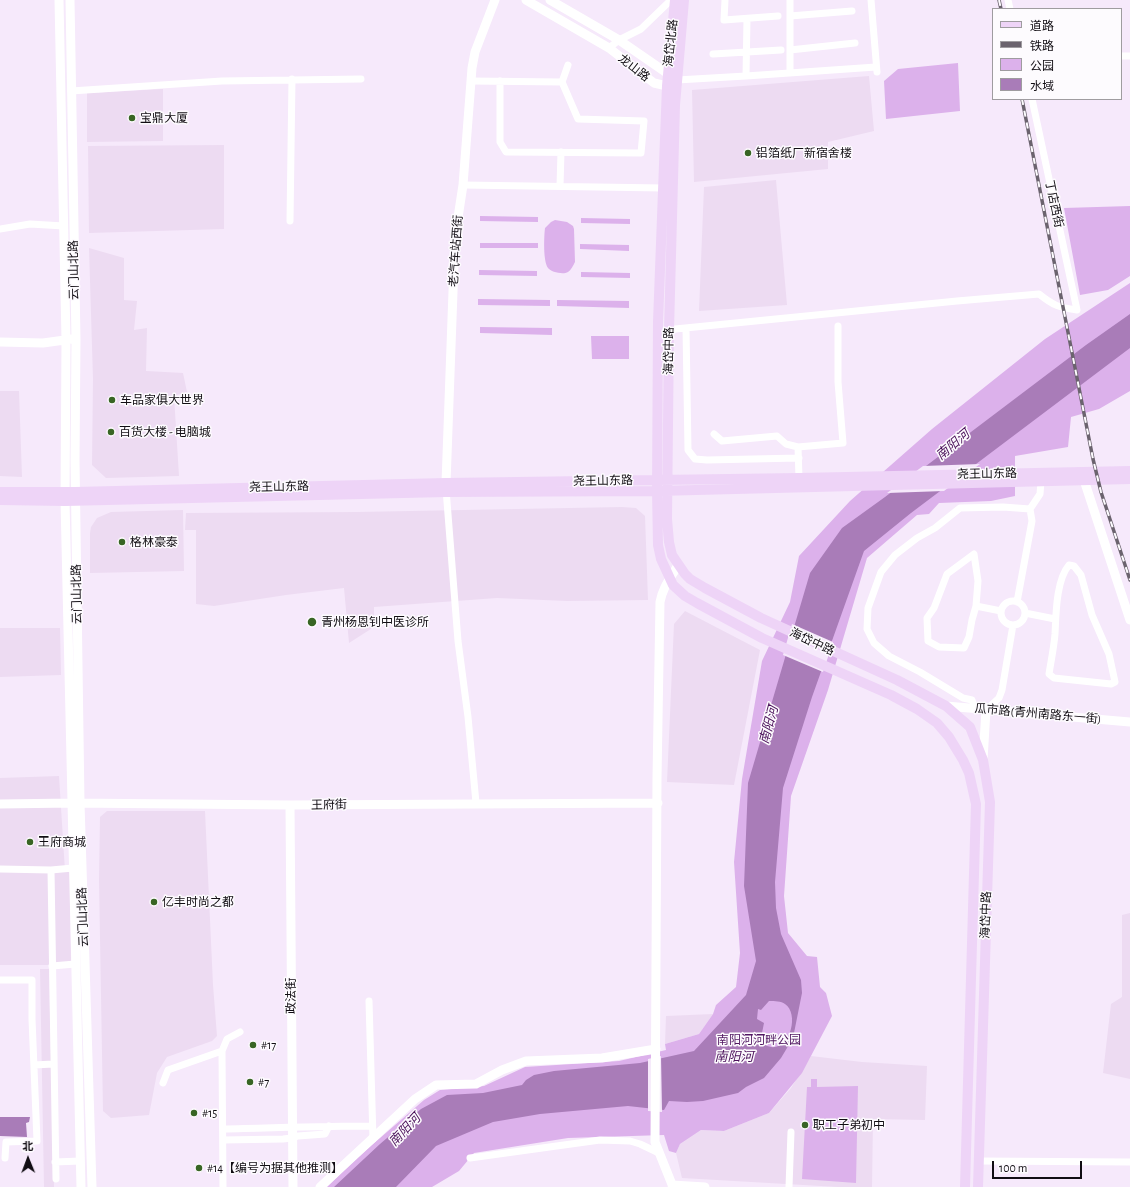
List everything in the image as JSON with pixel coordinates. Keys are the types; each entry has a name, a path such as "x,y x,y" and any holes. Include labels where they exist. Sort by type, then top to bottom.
{"main road":[{"name":"海岱北路","path":"667,86 667,74 676,0"},
{"name":"海岱北路","path":"677,80 684,0"},
{"name":"海岱中路","path":"664,330 677,80"},
{"name":"海岱中路","path":"667,86 663,188 664,330 662,486 658,545 660,559 669,578 677,590 697,604 762,638 891,695 917,709 937,723 949,736 963,760 969,773 976,804 966,1187"},
{"name":"尧王山东路","path":"70,497 446,488 662,486 803,481 1028,477 1130,471"},
{"name":"尧王山东路","path":"1028,477 1041,481 1130,479"},
{"name":"海岱中路","path":"662,486 672,555 690,579 761,618 897,680 946,706 970,727 983,760 990,802 978,1187"},
{"path":"0,492 70,497"},
{"path":"0,500 70,497"}],"street":[{"name":"云门山北路","path":"59,0 64,226 71,340"},
{"name":"云门山北路","path":"70,0 70,497 76,803 92,1187"},
{"name":"老汽车站西街","path":"446,488 455,237 463,185 471,81 475,52 495,0"},
{"name":"龙山路","path":"526,0 609,48 654,83 667,86"},
{"name":"龙山路","path":"550,0 619,40 677,80"},
{"path":"609,48 619,40 641,29 671,0"},
{"path":"725,0 724,20 778,16"},
{"path":"790,0 790,73"},
{"path":"667,86 677,80 877,69 871,0"},
{"path":"790,16 852,11"},
{"path":"746,76 747,19"},
{"path":"790,50 854,43"},
{"path":"713,54 781,50"},
{"path":"500,81 500,142 506,152 641,153 644,121 578,119 562,82 568,65"},
{"path":"290,221 292,79"},
{"path":"71,91 222,81 361,79"},
{"path":"471,81 562,82"},
{"name":"丁店西街","path":"686,328 1039,294 1052,304 1063,308 1077,310 1032,100"},
{"path":"560,186 561,152"},
{"path":"463,185 663,188"},
{"path":"0,230 30,224 64,226"},
{"path":"714,434 722,441 777,436 786,444 798,447 843,443 838,382 838,326"},
{"path":"664,330 686,328 688,450 696,459 799,458"},
{"path":"0,342 43,343 71,340"},
{"path":"798,447 803,481"},
{"path":"1084,480 1130,620"},
{"path":"1017,602 1032,521 1030,509 1040,494 1041,481"},
{"path":"446,488 458,641 468,717 476,803"},
{"path":"975,709 972,700 963,698 920,672 889,656 874,643 867,629 868,608 881,572 895,555 917,538 935,528 960,508 1004,507 1030,509"},
{"path":"974,554 978,581 976,606 969,637 964,648 939,646 928,641 927,618 934,608 947,574 974,554"},
{"path":"678,564 663,589 660,602 655,1142 672,1186 705,1187"},
{"path":"1069,564 1074,566 1081,575 1092,615 1109,654 1115,682 1111,684 1054,678 1049,674 1055,633 1055,619 1063,574 1069,564"},
{"path":"1008,602 1017,602 1023,607 1025,613 1020,622 1013,625 1004,621 1001,611 1008,602"},
{"path":"976,606 1001,611"},
{"path":"1025,613 1055,619"},
{"path":"983,760 986,710 999,698 1002,690 1013,625"},
{"name":"瓜市路(青州南路东一街)","path":"946,706 1130,722"},
{"name":"云门山北路","path":"76,803 73,868 81,1187"},
{"name":"王府街","path":"0,804 76,803 290,805 658,803"},
{"name":"政法街","path":"290,805 293,1187"},
{"path":"0,869 51,870 73,868"},
{"path":"51,870 56,1179"},
{"path":"52,966 75,964"},
{"path":"0,980 32,980 37,1141 6,1142 5,1158"},
{"path":"369,1001 372,1139"},
{"path":"223,1187 222,1051 227,1039 240,1032"},
{"path":"162,1083 168,1070 222,1051"},
{"path":"320,1187 416,1099 436,1085 476,1084 502,1070 526,1061 602,1058 655,1052"},
{"path":"34,1065 53,1064"},
{"path":"223,1140 292,1138 298,1136 325,1134 329,1126"},
{"path":"223,1129 372,1126"},
{"path":"789,1187 791,1132"},
{"path":"470,1158 600,1140 630,1141 659,1153"},
{"path":"55,1162 80,1161"},
{"path":"979,1161 1130,1162"}],"shaded area":[{"path":"869,76 874,131 828,142 828,169 694,182 692,90"},
{"path":"163,89 163,141 87,142 87,93"},
{"path":"224,145 224,229 89,233 88,146"},
{"path":"776,180 787,305 699,311 704,187"},
{"path":"89,248 124,258 124,300 137,301 134,330 147,328 146,371 183,373 187,392 174,396 179,476 106,478 92,465 93,379"},
{"path":"0,391 19,391 22,477 0,476"},
{"path":"622,507 636,508 645,516 648,600 567,601 497,598 374,607 374,627 349,643 344,588 214,606 196,604 196,530 185,530 186,513 357,512"},
{"path":"183,510 184,571 90,573 90,533 91,527 97,518 111,512"},
{"path":"685,611 760,650 734,785 667,782 674,624"},
{"path":"0,628 60,628 61,675 0,677"},
{"path":"59,776 65,871 70,872 71,962 51,965 0,965 0,778"},
{"name":"亿丰时尚之都","path":"107,811 205,811 213,985 217,1036 212,1041 167,1057 157,1073 149,1115 111,1118 103,1111 99,880 100,817"},
{"path":"1130,913 1130,1079 1103,1073 1111,1004 1122,997 1122,915"},
{"path":"40,969 49,969 54,1187 44,1187"},
{"path":"713,1014 699,1034 665,1044 666,1016"},
{"name":"职工子弟初中","path":"811,1056 862,1062 927,1066 925,1120 873,1119 872,1187 838,1187 682,1178 676,1153 680,1144 701,1130 724,1131 769,1113 791,1088"}],"green space":[{"path":"958,63 960,111 886,119 884,81 898,69"},
{"path":"1130,206 1130,276 1108,290 1080,295 1064,208"},
{"path":"480,216 538,217 538,222 480,221"},
{"path":"581,218 630,219 630,224 581,223"},
{"path":"555,220 567,222 573,226 574,229 575,262 566,273 557,273 552,271 546,265 544,242 545,228"},
{"path":"480,243 538,243 538,248 480,248"},
{"path":"580,244 629,245 629,251 580,249"},
{"path":"479,270 537,271 537,276 479,275"},
{"path":"581,272 630,273 630,278 581,277"},
{"name":"南阳河河畔公园","path":"1130,283 1130,391 1099,409 1071,417 1068,447 1015,456 1015,496 991,501 939,503 929,514 917,515 867,558 828,690 791,796 784,896 788,933 807,956 817,957 820,987 826,993 832,1016 802,1073 769,1113 724,1131 701,1130 680,1144 676,1153 669,1151 664,1135 568,1138 474,1153 459,1171 432,1187 327,1187 358,1157 424,1100 440,1090 484,1086 525,1067 619,1061 666,1050 665,1044 699,1034 713,1014 716,1005 736,987 740,953 734,862 742,779 762,661 790,602 799,556 850,501 932,429 1045,339"},
{"path":"478,299 550,300 550,306 478,305"},
{"path":"557,300 629,301 629,308 557,306"},
{"path":"480,327 552,328 552,335 480,333"},
{"path":"591,336 629,336 629,359 592,359"},
{"path":"811,1079 817,1079 817,1087 858,1086 856,1183 802,1179 807,1087 811,1087"}],"water":[{"name":"南阳河","path":"1130,314 1130,348 911,513 864,551 812,697 783,788 775,882 776,908 781,934 801,980 802,993 793,1038 781,1058 764,1078 738,1093 703,1101 669,1101 664,1110 628,1106 540,1114 493,1122 436,1146 396,1187 334,1187 380,1144 421,1109 447,1095 483,1093 522,1085 526,1080 534,1075 554,1071 640,1063 694,1051 746,995 756,961 744,886 748,783 810,573 842,528 1086,345","holes":["769,1001 785,1004 790,1009 792,1017 790,1033 786,1040 780,1045 773,1047 765,1045 762,1033 764,1023 757,1019 758,1009 761,1010"]},
{"path":"0,1117 30,1117 29,1122 26,1123 27,1137 0,1136"}],"pier":[{"path":"980,464 944,491 887,493 923,466"},
{"path":"792,624 833,642 823,672 783,655"},
{"path":"661,1056 662,1112 648,1111 648,1059"}],"railway":[{"path":"999,0 1001,8"},
{"path":"1022,100 1093,459 1101,492 1130,580"}],"place":[{"name":"宝鼎大厦","path":"132,118"},
{"name":"铝箔纸厂新宿舍楼","path":"748,153"},
{"name":"车品家俱大世界","path":"112,400"},
{"name":"百货大楼 - 电脑城","path":"111,432"},
{"name":"格林豪泰","path":"122,542"},
{"name":"青州杨恩钊中医诊所","path":"312,622"},
{"name":"王府商城","path":"30,842"},
{"name":"亿丰时尚之都","path":"154,902"},
{"name":"#17","path":"253,1045"},
{"name":"#7","path":"250,1082"},
{"name":"#15","path":"194,1113"},
{"name":"职工子弟初中","path":"805,1125"},
{"name":"#14【编号为据其他推测】","path":"199,1168"}]}
